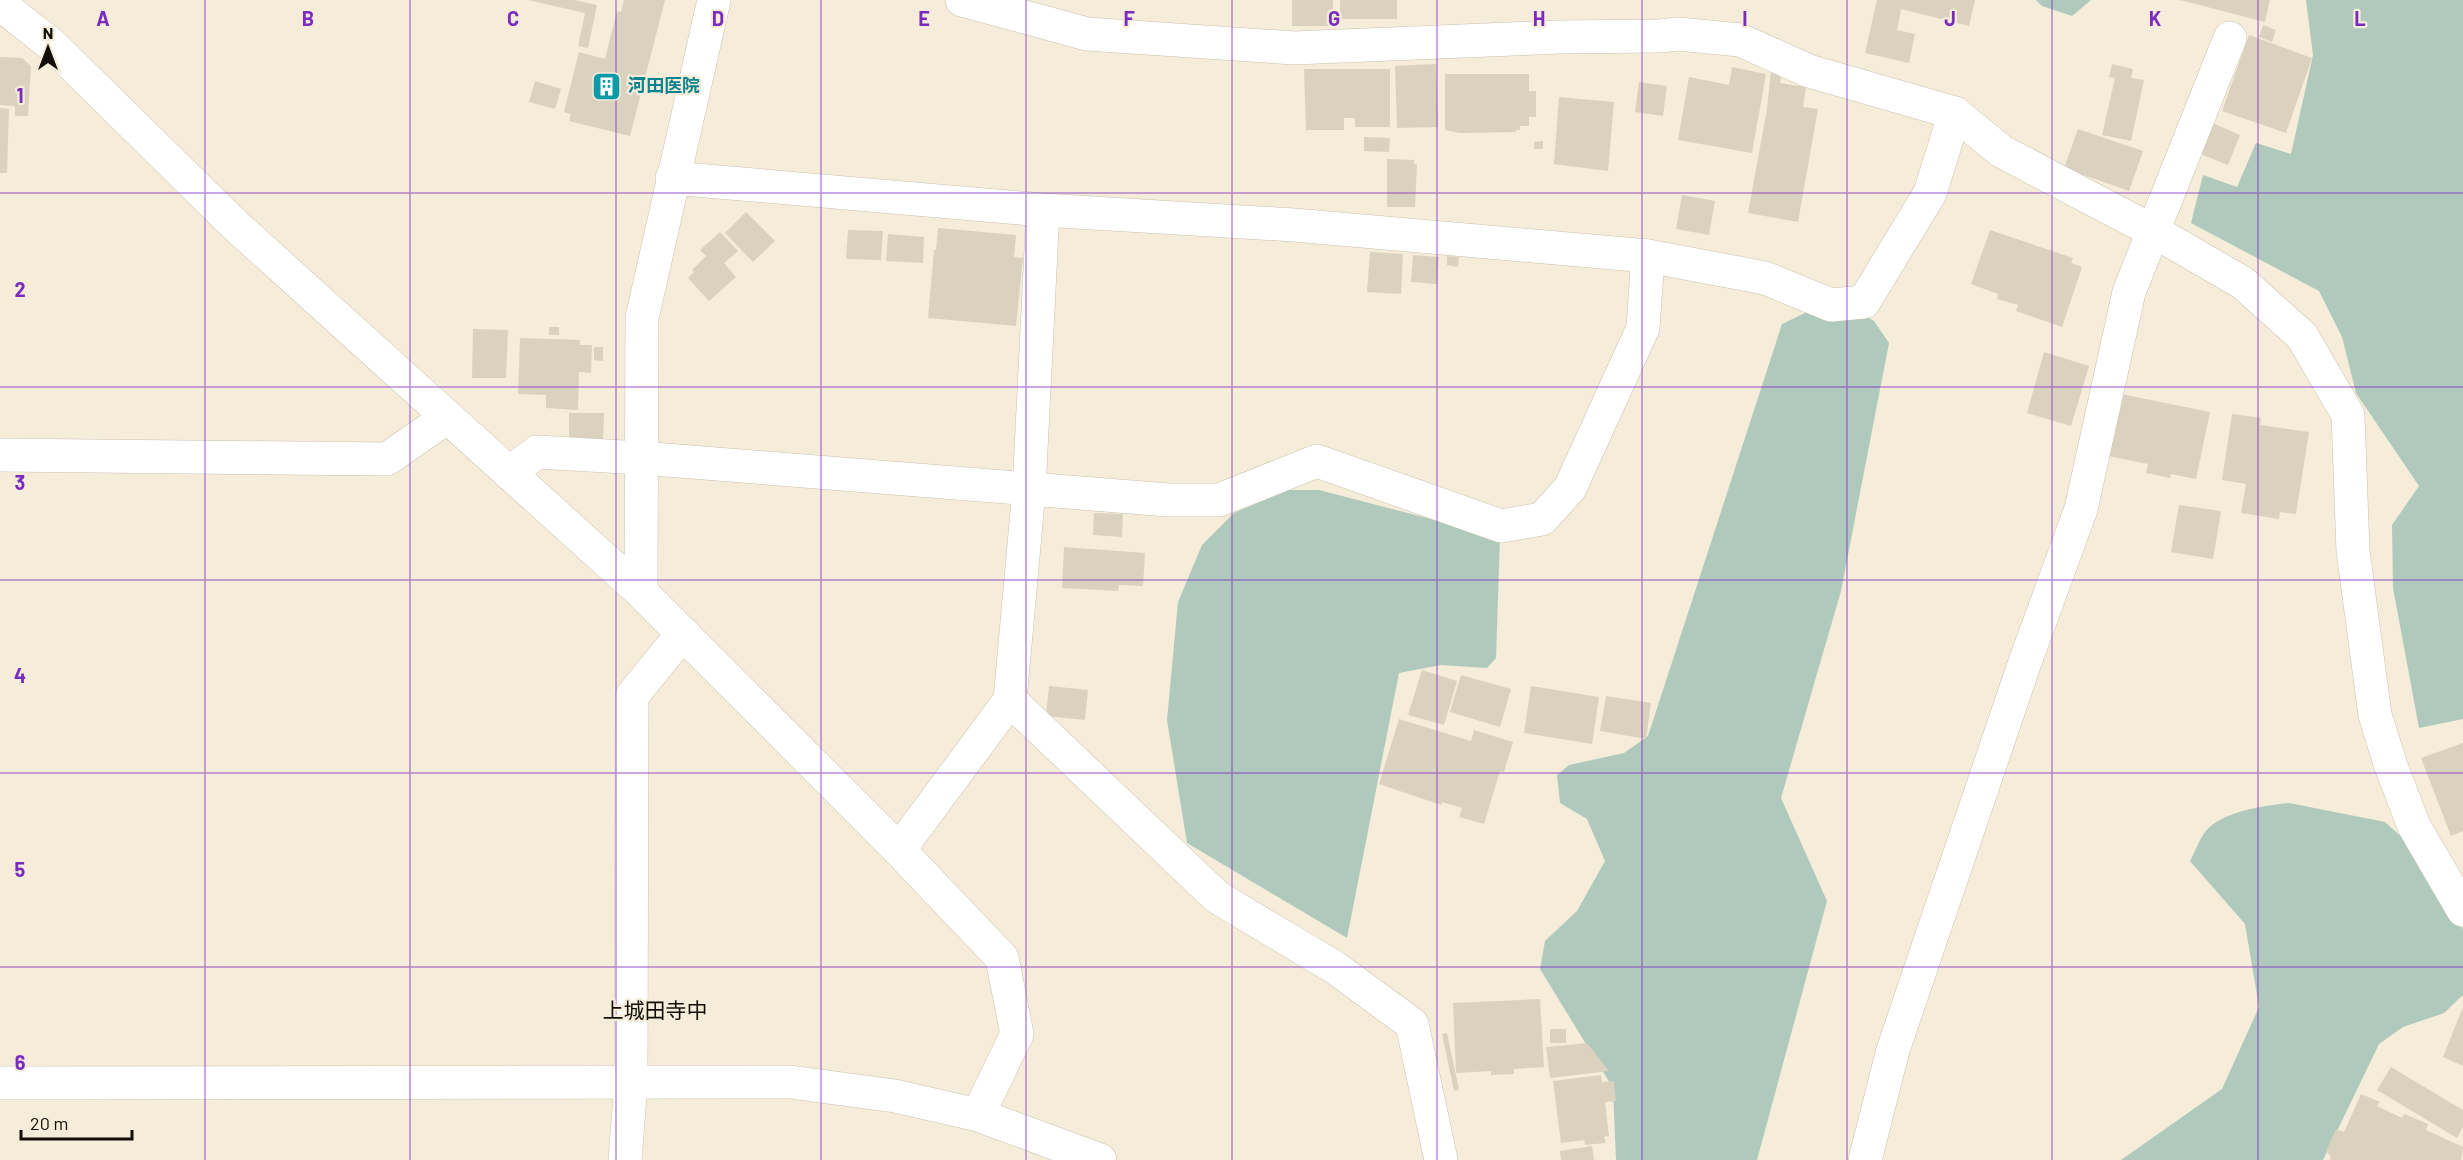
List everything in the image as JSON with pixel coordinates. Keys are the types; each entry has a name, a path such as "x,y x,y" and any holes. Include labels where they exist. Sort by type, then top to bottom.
{"street":[{"path":"641,592 642,318 714,0"},
{"path":"962,0 1087,34 1294,48 1678,34 1740,40 1809,71 1954,113 2001,151 2155,232 2244,283 2302,336 2348,415 2353,551 2375,715 2391,766 2414,826 2463,910"},
{"path":"0,4 52,45 234,224 641,592 899,850 1002,958 1017,1034 978,1115"},
{"path":"1865,1160 1893,1050 2025,662 2081,509 2129,292 2155,232 2230,38"},
{"path":"672,178 1043,210 1294,225 1648,256 1766,278 1831,305 1864,302 1930,193 1954,113"},
{"path":"899,850 1010,700 1029,490 1043,210"},
{"path":"509,473 537,452 641,458 1168,500 1219,500 1317,461 1501,526 1542,519 1570,488 1643,328 1648,256"},
{"path":"0,455 387,459 446,418"},
{"path":"625,1160 631,1083 632,696 683,633"},
{"path":"1010,700 1217,897 1334,968 1412,1024 1441,1160"},
{"path":"0,1083 790,1082 895,1096 978,1115 1101,1160"}],"green space":[{"path":"2036,0 2091,0 2072,16 2042,6"},
{"path":"2306,0 2463,0 2463,719 2419,728 2393,588 2392,525 2419,486 2356,393 2342,337 2319,291 2191,223 2203,175 2237,187 2256,143 2291,154 2313,55"},
{"path":"1851,308 1874,321 1889,343 1841,591 1781,798 1827,901 1757,1160 1616,1160 1613,1088 1540,969 1545,941 1577,911 1605,861 1587,819 1560,803 1557,775 1569,765 1624,753 1648,736 1782,324 1807,312"},
{"path":"1288,490 1319,490 1500,537 1496,658 1487,668 1441,665 1399,673 1347,938 1187,843 1167,720 1178,602 1202,545 1234,513"},
{"path":"2289,803 2385,822 2416,850 2463,929 2463,995 2444,1013 2403,1027 2379,1044 2323,1160 2121,1160 2222,1089 2259,1007 2245,924 2190,861 2205,832 2222,819 2244,811"}],"building":[{"path":"528,0 575,0 597,5 588,48 578,46 585,13"},
{"name":"河田医院","path":"624,0 665,0 630,136 569,121 571,114 564,112 579,52 605,59 617,11 621,12"},
{"path":"1292,0 1333,0 1333,26 1292,26"},
{"path":"1340,0 1397,0 1397,19 1340,19"},
{"path":"1877,0 1975,0 1969,26 1901,9 1897,30 1915,34 1909,63 1865,53"},
{"path":"2180,0 2270,0 2265,22"},
{"path":"2263,25 2276,30 2272,42 2259,37"},
{"path":"2249,35 2312,58 2286,133 2222,111"},
{"path":"0,57 22,58 31,66 28,116 15,116 15,106 0,105"},
{"path":"1436,64 1438,127 1397,128 1395,66"},
{"path":"2112,64 2133,69 2131,78 2144,80 2131,141 2102,135 2115,78 2109,77"},
{"path":"1732,67 1766,74 1752,153 1678,140 1689,77 1729,85"},
{"path":"1304,69 1390,69 1390,127 1355,127 1355,118 1344,118 1344,130 1306,130"},
{"path":"1771,71 1782,72 1780,83 1806,87 1803,107 1818,109 1798,222 1748,213 1767,109"},
{"path":"1445,74 1529,74 1529,91 1536,91 1536,117 1529,117 1529,126 1520,126 1520,130 1516,132 1460,133 1445,130"},
{"path":"535,81 561,89 555,109 529,102"},
{"path":"1639,82 1667,86 1663,116 1635,112"},
{"path":"1559,97 1614,102 1608,171 1554,164"},
{"path":"0,108 9,109 7,173 0,173"},
{"path":"2210,122 2240,135 2228,165 2198,153"},
{"path":"2078,129 2143,151 2129,191 2064,168"},
{"path":"1364,137 1390,138 1389,152 1364,151"},
{"path":"1543,141 1543,149 1534,149 1534,142"},
{"path":"1387,159 1414,160 1414,164 1417,164 1415,207 1387,207"},
{"path":"1682,195 1715,201 1709,235 1676,229"},
{"path":"746,212 775,241 753,262 725,233"},
{"path":"938,228 1016,235 1014,257 1023,258 1016,326 928,318"},
{"path":"848,230 883,231 881,260 846,259"},
{"path":"1990,230 2073,258 2071,263 2082,267 2062,327 2016,311 2018,305 1997,299 1998,294 1971,284"},
{"path":"720,232 738,251 724,263 736,277 709,301 688,278 694,272 692,270 706,256 700,250"},
{"path":"888,234 924,237 923,263 886,261"},
{"path":"1370,252 1403,254 1401,294 1367,292"},
{"path":"1413,255 1439,257 1437,284 1411,282"},
{"path":"1447,256 1459,257 1458,267 1447,265"},
{"path":"549,327 559,327 559,335 549,335"},
{"path":"473,329 508,330 506,378 472,378"},
{"path":"520,338 580,340 580,345 592,345 591,373 579,372 578,410 546,408 546,395 518,394"},
{"path":"594,347 603,347 603,361 594,360"},
{"path":"2044,352 2089,366 2071,426 2027,413"},
{"path":"2121,394 2210,412 2196,479 2171,474 2170,478 2146,473 2148,464 2108,456"},
{"path":"569,413 604,413 603,442 569,442"},
{"path":"2232,414 2261,418 2260,425 2309,432 2296,514 2280,512 2279,519 2241,513 2246,484 2222,480"},
{"path":"2179,505 2221,511 2213,559 2171,552"},
{"path":"1094,513 1123,514 1122,537 1093,535"},
{"path":"1064,547 1145,553 1143,586 1119,585 1118,591 1062,588"},
{"path":"1422,670 1457,681 1444,725 1408,715"},
{"path":"1461,675 1511,689 1500,727 1450,712"},
{"path":"1049,686 1088,690 1085,720 1046,716"},
{"path":"1531,686 1599,697 1592,744 1524,733"},
{"path":"1606,696 1651,703 1646,739 1600,731"},
{"path":"1399,719 1471,741 1474,730 1513,742 1504,772 1500,771 1484,824 1459,817 1462,808 1442,802 1441,805 1379,784"},
{"path":"2463,743 2463,831 2451,836 2421,758"},
{"path":"1540,999 1544,1067 1514,1069 1514,1074 1491,1075 1491,1071 1456,1073 1453,1003"},
{"path":"2463,1007 2463,1066 2443,1057"},
{"path":"1550,1029 1566,1029 1566,1043 1550,1043"},
{"path":"1447,1033 1459,1090 1454,1091 1442,1034"},
{"path":"1587,1043 1609,1071 1550,1078 1546,1047"},
{"path":"2391,1067 2463,1110 2463,1127 2457,1138 2377,1090"},
{"path":"1601,1075 1602,1082 1614,1081 1616,1101 1605,1102 1609,1136 1604,1137 1606,1143 1585,1145 1584,1140 1561,1143 1553,1081"},
{"path":"2361,1094 2380,1102 2377,1106 2402,1118 2404,1114 2428,1124 2426,1130 2463,1147 2461,1160 2330,1160 2331,1157 2326,1151 2336,1129 2344,1132"},
{"path":"1592,1146 1594,1160 1561,1160 1560,1151"}],"place":[{"name":"河田医院","path":"607,86"}],"district":[{"name":"上城田寺中","path":"655,1011"}]}
